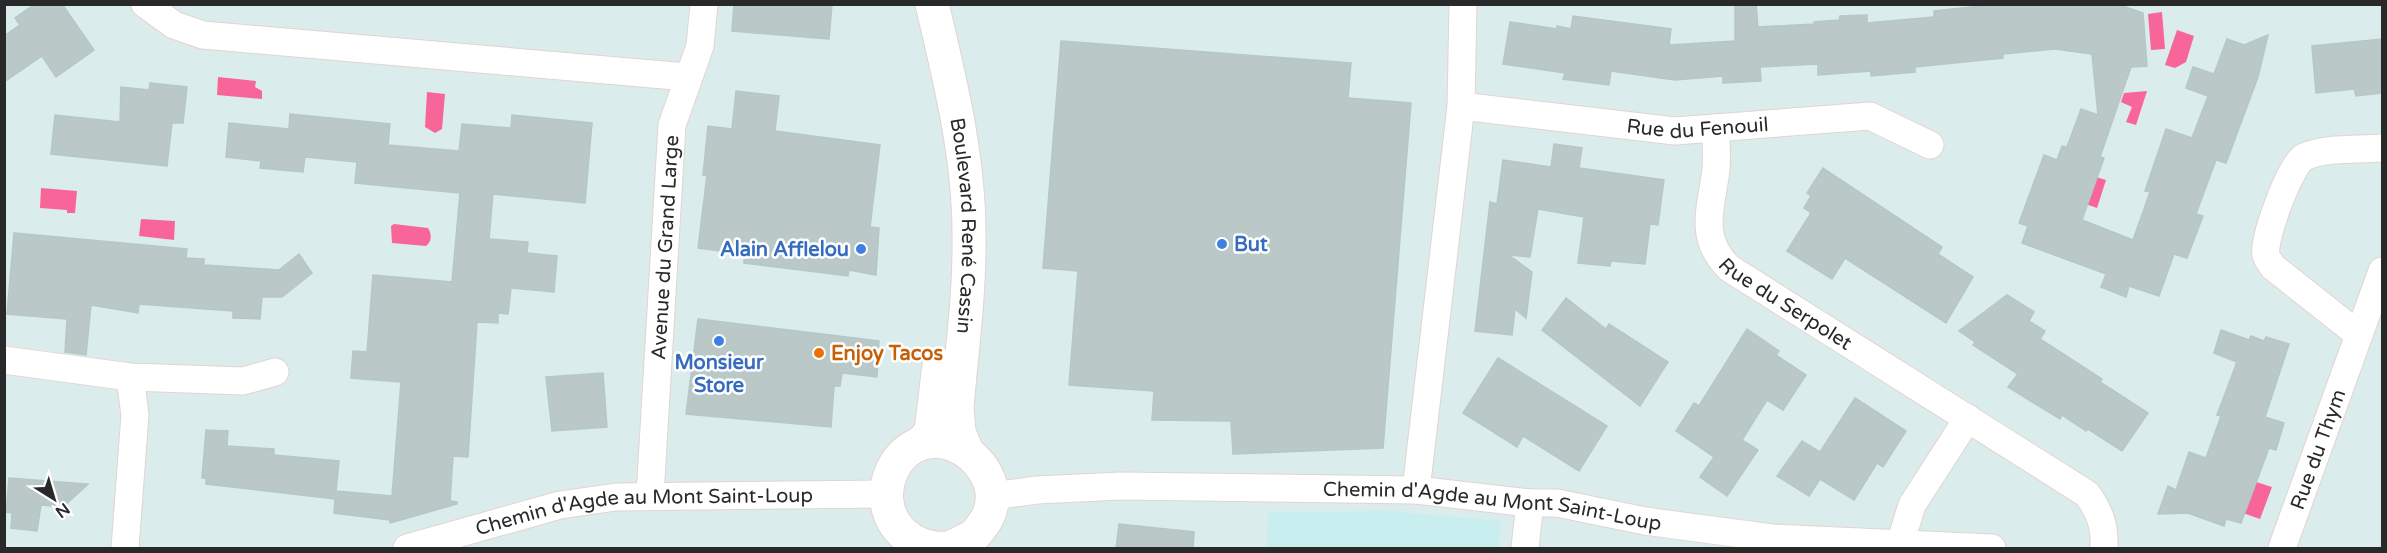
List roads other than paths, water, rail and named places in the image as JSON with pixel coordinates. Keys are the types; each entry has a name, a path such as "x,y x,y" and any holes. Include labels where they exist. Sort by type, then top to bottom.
{"street":[{"path":"145,4 174,25 203,35 687,77"},
{"name":"Avenue du Grand Large","path":"650,496 672,124 700,46 704,4"},
{"name":"Boulevard René Cassin","path":"911,4 940,130 946,181 947,237 935,407 931,431 921,444"},
{"name":"Boulevard René Cassin","path":"932,4 960,127 966,178 969,234 957,407 959,432 966,449"},
{"path":"1416,490 1461,106 1463,4"},
{"name":"Rue du Fenouil","path":"1461,106 1675,131 1870,116 1930,146"},
{"name":"Rue du Serpolet","path":"1716,128 1716,167 1708,226 1717,256 1729,268 2087,494 2099,512 2105,531 2104,549"},
{"path":"2357,343 2273,267 2266,254 2267,240 2291,170 2301,158 2315,154 2382,148"},
{"name":"Rue du Thym","path":"2282,549 2382,272"},
{"path":"4,360 130,377 243,381 275,372"},
{"path":"125,549 135,415 130,377"},
{"path":"1900,544 1912,505 1968,418"},
{"path":"944,441 966,449 985,469 992,496 987,519 968,543 948,548 922,546 903,540 889,515 885,494 890,473 896,464 902,456 921,444 944,441"},
{"name":"Chemin d'Agde au Mont Saint-Loup","path":"992,496 1037,490 1121,486 1416,490 1530,503 1557,503 1645,521 1772,538 1992,549"},
{"name":"Chemin d'Agde au Mont Saint-Loup","path":"407,549 560,505 616,497 885,494"},
{"path":"1525,549 1530,503"}],"place":[{"name":"But","path":"1222,244"},
{"name":"Alain Afflelou","path":"861,249"},
{"name":"Monsieur Store","path":"719,341"},
{"name":"Enjoy Tacos","path":"819,353"}]}
